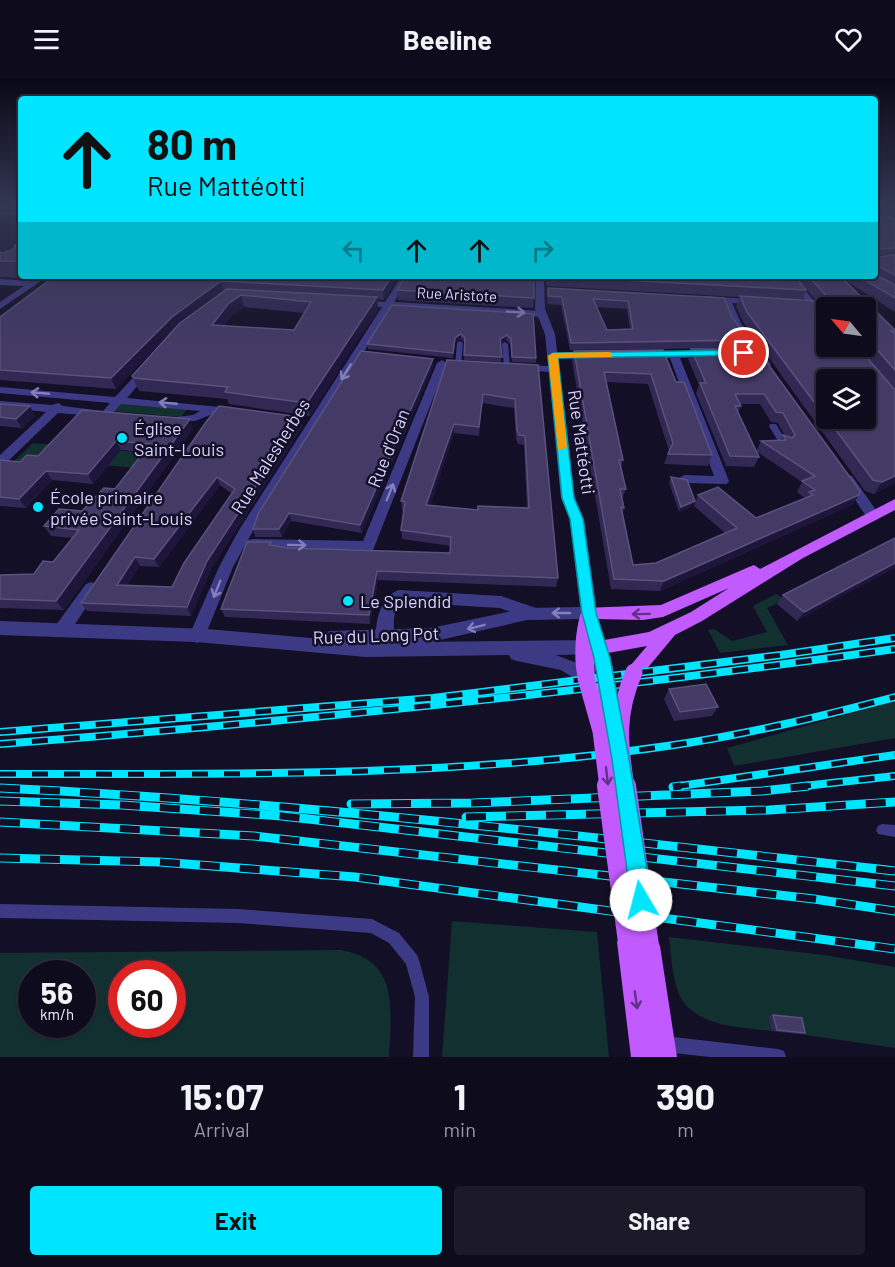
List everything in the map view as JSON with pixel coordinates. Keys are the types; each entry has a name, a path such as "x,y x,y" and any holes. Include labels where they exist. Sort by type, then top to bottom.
{"main road":[{"path":"653,1050 638,944 591,671 591,647 639,643 669,633 783,562 895,504"},
{"path":"589,613 650,614 690,601 759,569 783,562"},
{"path":"638,944 619,730 625,690 634,672 669,633"},
{"path":"591,671 621,759"}],"street":[{"path":"0,306 40,279"},
{"name":"Rue Malesherbes","path":"197,636 238,544 314,422 363,354 388,304 404,279"},
{"name":"Rue Mattéotti","path":"541,279 544,290 542,314 550,334 568,498 577,519 591,647"},
{"path":"792,279 816,308"},
{"path":"0,282 32,284"},
{"path":"691,298 772,303"},
{"path":"727,301 733,319 776,379"},
{"name":"Rue Aristote","path":"345,302 542,314"},
{"path":"795,305 814,306"},
{"path":"640,355 721,353"},
{"path":"744,353 758,353"},
{"path":"674,354 722,481 684,479"},
{"path":"495,367 610,355"},
{"path":"106,414 157,357"},
{"name":"Rue d'Oran","path":"238,544 368,546 436,362 462,365"},
{"path":"0,390 119,399 250,413"},
{"path":"0,462 68,396"},
{"path":"0,404 127,416"},
{"path":"159,418 188,420 216,408"},
{"path":"202,429 216,408"},
{"path":"295,419 314,422"},
{"path":"838,466 873,516"},
{"path":"62,630 101,574"},
{"path":"386,644 389,604 399,596 501,602 533,614"},
{"name":"Rue du Long Pot","path":"386,644 533,614 589,613"},
{"name":"Rue du Long Pot","path":"0,628 386,644 472,650 540,659 570,668 591,671"},
{"name":"Rue du Long Pot","path":"472,650 591,647"}],"lane":[{"path":"460,343 462,365"},
{"path":"505,345 507,367"},
{"path":"777,430 784,444"},
{"path":"0,912 238,916 372,926 394,938 412,960 422,997 421,1057"},
{"path":"653,1050 778,1057"}],"green space":[{"path":"122,401 189,407 181,417 113,411"},
{"path":"33,443 160,454 161,470 53,461 12,463"},
{"path":"776,594 785,600 767,608 788,645 720,653 708,630 714,629 732,641 767,632 753,606"},
{"path":"895,701 895,738 734,766 727,748"},
{"path":"452,921 597,932 609,1057 442,1057"},
{"path":"669,937 824,955 895,967 895,1048 799,1034 796,1020 768,1017 771,1031 731,1026 704,1018 683,1002 677,989"},
{"path":"340,950 359,955 373,964 382,975 388,989 391,1022 389,1057 0,1057 0,953"}],"building":[{"path":"0,253 18,253 18,260 0,261"},
{"path":"878,253 879,257 895,255 895,275 878,266"},
{"path":"878,276 895,285 895,298 863,279 878,279"},
{"path":"51,279 390,279 383,290 221,281 172,317 111,378 0,370 0,317"},
{"path":"404,279 534,279 534,298 397,290"},
{"path":"603,279 797,279 806,290"},
{"path":"811,279 843,279 861,297 827,297"},
{"path":"548,288 724,298 732,317 749,340 571,343 562,297 548,296","holes":["593,299 628,301 633,329 607,330"]},
{"path":"227,289 377,297 307,403 225,392 228,387 134,378 132,376 180,323","holes":["241,295 311,302 294,330 212,325 228,304"]},
{"path":"740,296 816,301 816,357 866,357 895,390 895,476 882,482 873,480 835,429 876,429 876,369 816,369 816,405 747,312"},
{"path":"392,305 533,314 536,358 512,357 511,339 507,335 500,339 502,357 464,355 465,338 461,334 455,338 453,353 367,344"},
{"path":"876,311 895,330 891,331 895,334 895,370 876,348"},
{"path":"691,349 757,349 860,491 859,495 664,581 614,579 574,351 663,350 676,382 684,382 712,455 668,454 673,443 651,374 604,372 623,460 619,460 626,489 620,489 624,508 621,507 633,565 656,563 737,528 698,495 718,487 756,518 813,495 809,492 815,490 802,481 815,476 761,441 786,440 783,435 792,438 795,435 783,413 776,412 764,394 735,394 741,406 735,406 759,457 730,456 700,383 706,383"},
{"path":"361,351 433,359 360,525 289,513 279,529 253,529 258,514"},
{"path":"447,360 538,365 558,578 377,571 369,615 221,609 247,542 271,542 269,545 288,548 450,553 451,537 401,530 405,502 401,501","holes":["483,394 515,399 517,430 519,435 525,436 529,508 478,506 478,510 426,505 454,424 479,427"]},
{"path":"0,404 30,406 16,419 0,417"},
{"path":"219,406 301,417 207,561 187,607 81,603","holes":["217,477 235,489 184,563 172,587 117,585 135,557 154,559"]},
{"path":"82,410 190,419 56,601 0,599 0,575 34,574 43,561 53,562 79,530 44,526 59,509 82,511 104,488 115,489 150,444 116,441 88,474 46,471 19,499 0,497 0,460 20,462 27,455 38,456"},
{"path":"671,477 687,480 695,501 681,507"},
{"path":"895,538 895,563 804,612 783,595"},
{"path":"706,684 718,707 680,712 669,689"},
{"path":"773,1015 802,1018 805,1033 777,1030"}],"railway":[{"path":"0,732 433,698 781,655 895,638"},
{"path":"0,744 448,704 895,649"},
{"path":"0,774 338,772 422,769 590,756 730,736 895,697"},
{"path":"681,786 673,787 895,755"},
{"path":"795,787 895,776"},
{"path":"351,804 473,803 762,791 808,786"},
{"path":"0,788 112,794 336,812 895,871"},
{"path":"0,801 122,805 282,816 895,886"},
{"path":"466,817 769,810 895,802"},
{"path":"0,822 254,836 814,899 895,911"},
{"path":"0,858 160,862 355,877 895,949"}],"slow traffic":[{"path":"562,448 552,369 553,356 609,355"}],"place":[{"name":"Église Saint-Louis","path":"122,438"},
{"name":"École primaire privée Saint-Louis","path":"38,507"},
{"name":"Le Splendid","path":"348,601"}],"route":[{"path":"641,900 621,759 610,711 602,658 589,613 577,519 568,498 552,369 553,356 744,353"}]}
